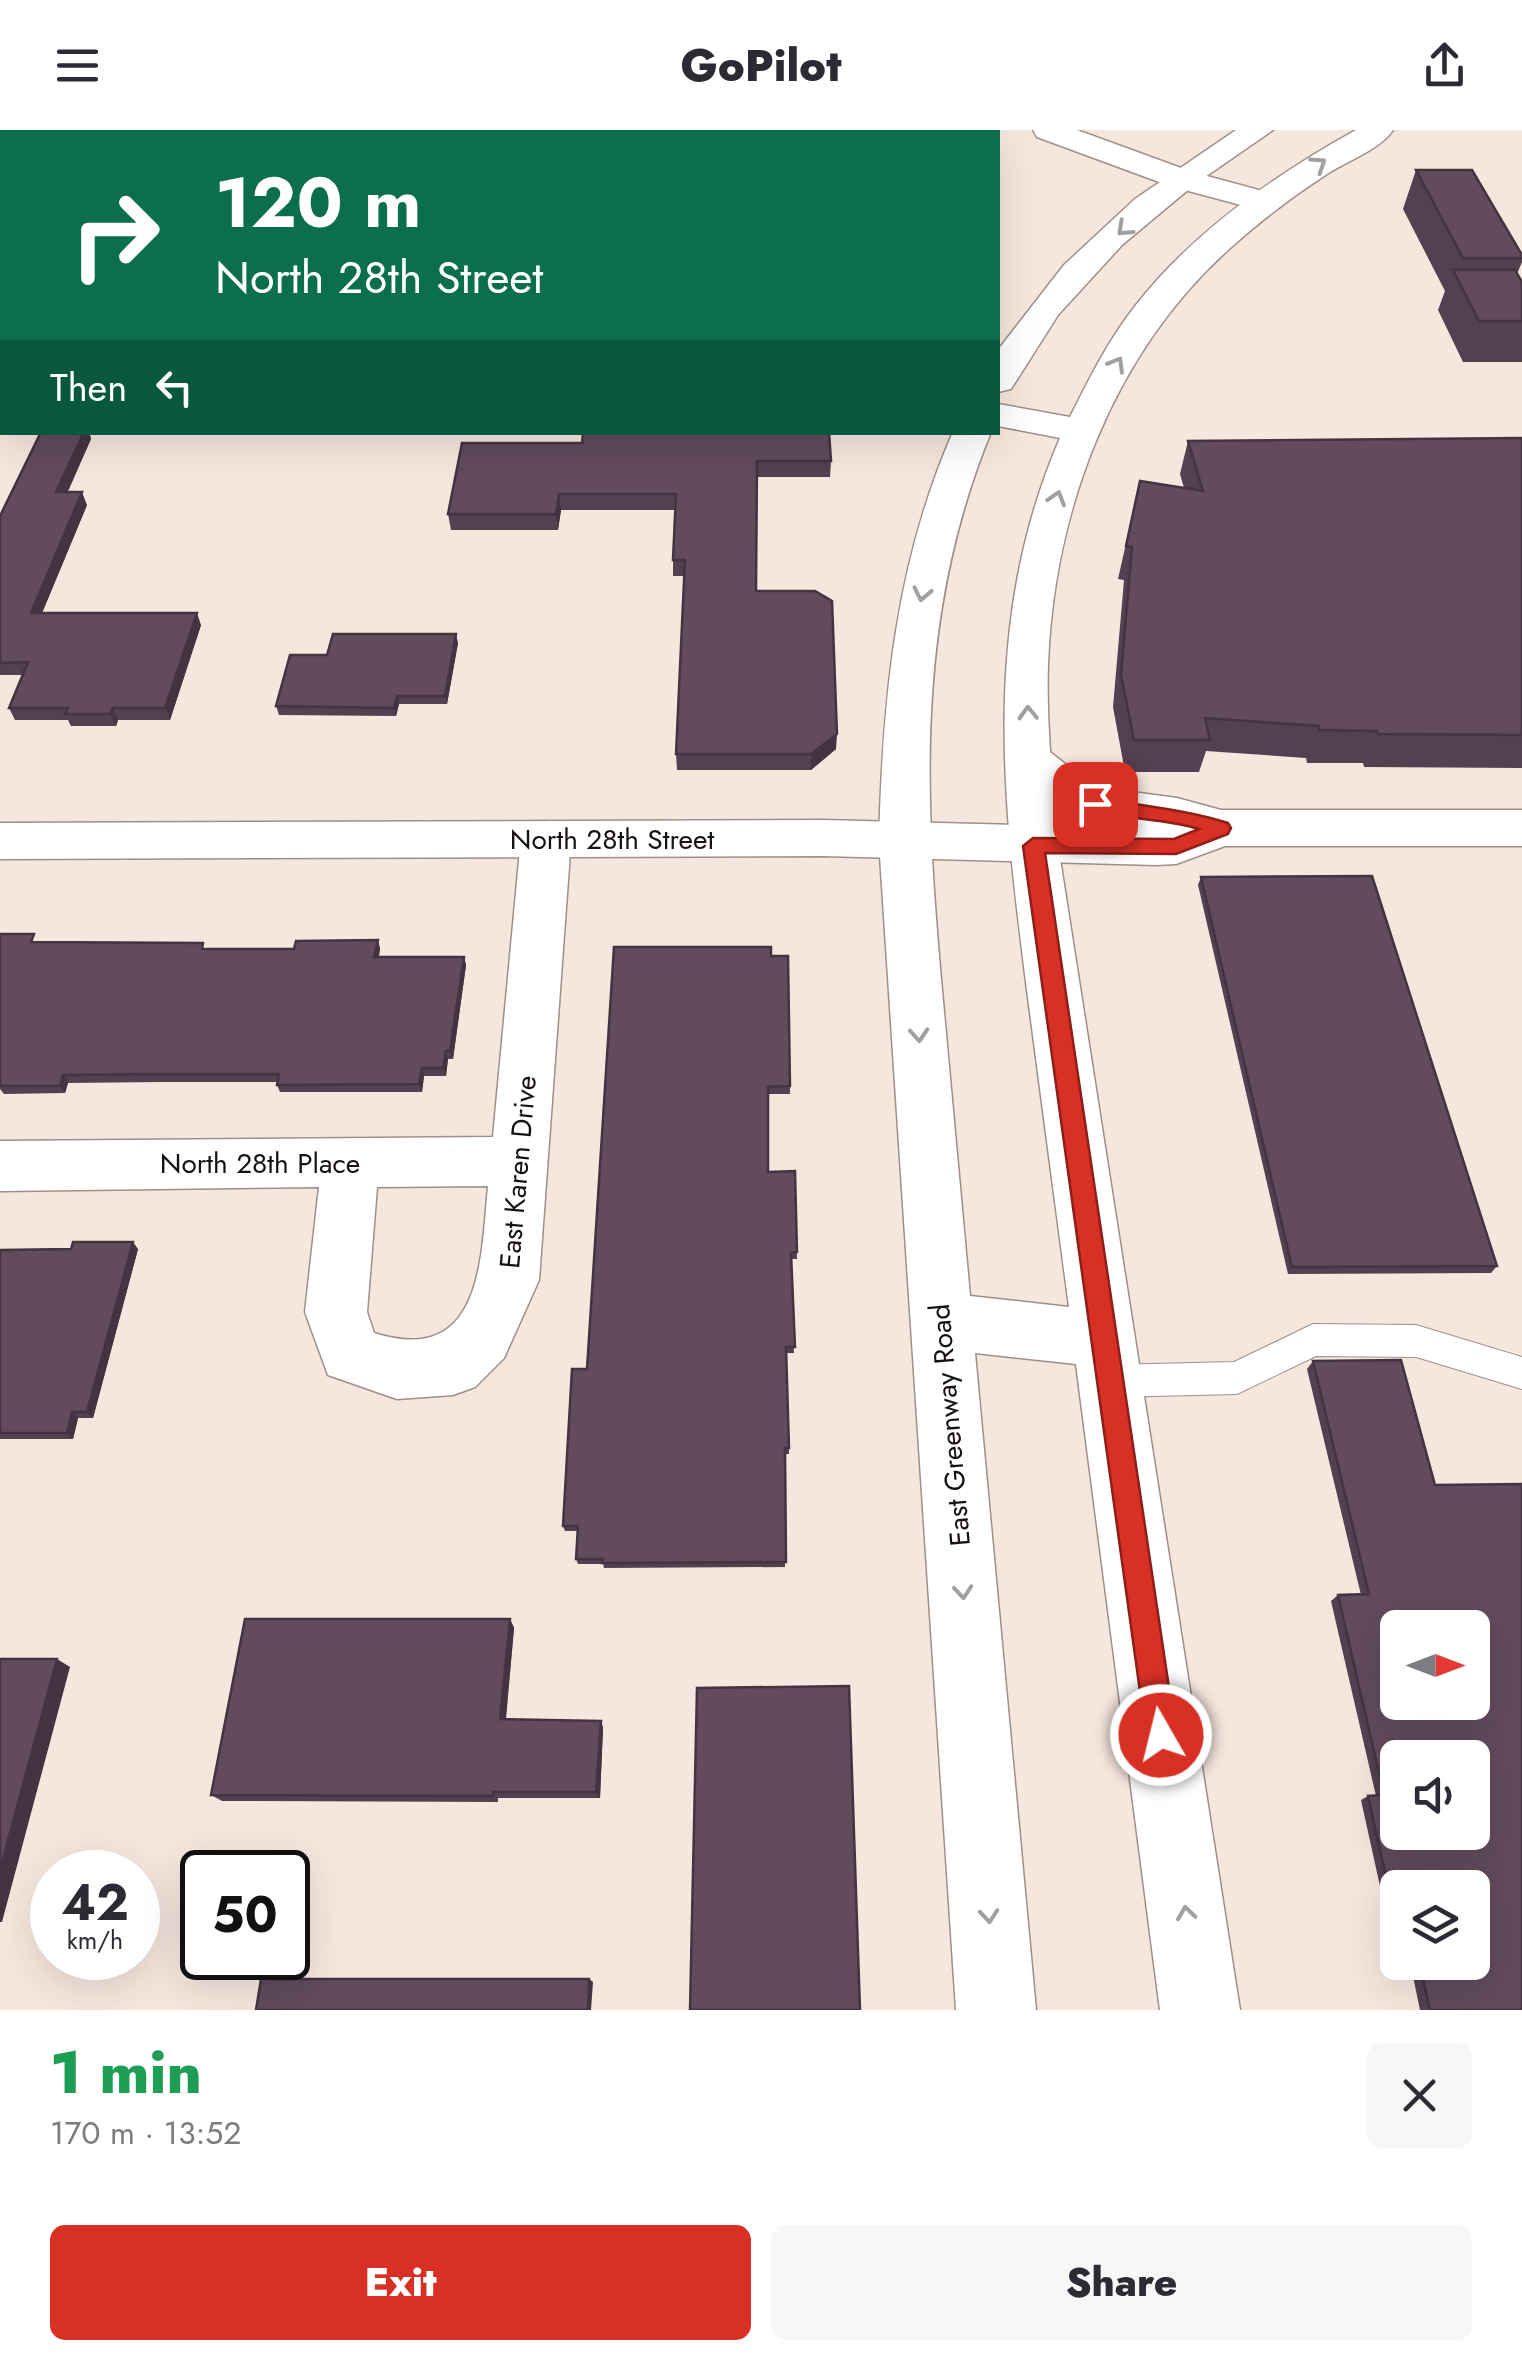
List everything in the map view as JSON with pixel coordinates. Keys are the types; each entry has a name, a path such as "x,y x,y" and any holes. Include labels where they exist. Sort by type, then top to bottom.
{"main road":[{"path":"1048,130 1181,179 1263,201"},
{"path":"1000,379 1061,288 1181,179 1258,130"},
{"path":"1200,2010 1033,846 1026,662 1044,543 1062,482 1105,382 1150,310 1212,245 1263,201 1326,158 1378,130"},
{"path":"1000,414 1084,431"},
{"name":"East Greenway Road","path":"971,435 939,516 914,628 905,718 904,841 996,2010"},
{"name":"North 28th Street","path":"1030,761 1078,799 1112,809 1177,815 1221,828 1522,828"},
{"name":"North 28th Street","path":"0,841 904,841 1176,846 1221,828"},
{"name":"East Karen Drive","path":"350,1163 336,1312 350,1355 397,1370 453,1366 482,1338 509,1280 546,840"},
{"name":"North 28th Place","path":"0,1166 519,1161"},
{"path":"942,1321 1107,1360"}],"lane":[{"path":"1107,1360 1238,1378 1313,1340 1416,1342 1522,1373"}],"building":[{"path":"1416,170 1472,170 1522,258 1463,258"},
{"path":"1453,270 1515,270 1522,282 1522,321 1479,321"},
{"path":"40,435 83,435 56,492 82,492 31,613 197,613 165,708 113,708 110,714 65,714 68,708 9,708 28,662 0,663 0,516"},
{"path":"583,435 829,435 831,461 757,461 756,591 815,591 832,601 837,734 811,754 676,754 685,560 673,560 676,494 559,494 556,514 448,514 462,443 582,443"},
{"path":"1522,438 1522,735 1378,734 1205,718 1210,740 1134,740 1121,675 1132,547 1126,546 1140,481 1203,491 1188,441"},
{"path":"333,634 456,634 445,696 397,696 394,708 276,706 290,655 327,655"},
{"path":"1372,876 1497,1266 1292,1267 1201,877"},
{"path":"0,934 34,934 31,942 203,943 202,949 294,949 296,941 378,940 374,957 464,957 450,1051 446,1051 443,1068 422,1068 419,1084 277,1085 279,1074 157,1074 63,1075 60,1086 0,1086"},
{"path":"614,947 771,947 771,956 788,956 790,1086 768,1087 768,1172 795,1171 797,1252 791,1253 795,1347 786,1347 786,1562 602,1563 603,1559 576,1559 578,1526 563,1526 572,1369 587,1369"},
{"path":"73,1242 133,1242 87,1412 72,1412 67,1433 0,1433 0,1250 71,1249"},
{"path":"1401,1360 1435,1485 1522,1484 1522,2010 1430,2010 1423,1980 1490,1980 1490,1870 1385,1870 1380,1850 1490,1850 1490,1740 1380,1740 1380,1778 1338,1595 1369,1594 1313,1361"},
{"path":"245,1619 510,1619 500,1719 601,1721 596,1792 493,1792 493,1796 211,1795"},
{"path":"0,1659 57,1659 0,1870"},
{"path":"849,1686 860,2010 690,2010 697,1688"},
{"path":"1380,1795 1380,1849 1368,1796"},
{"path":"589,1979 588,2010 256,2010 261,1980"}],"route":[{"path":"1095,804 1146,814 1177,815 1221,828 1176,846 1033,846 1161,1735"}]}
